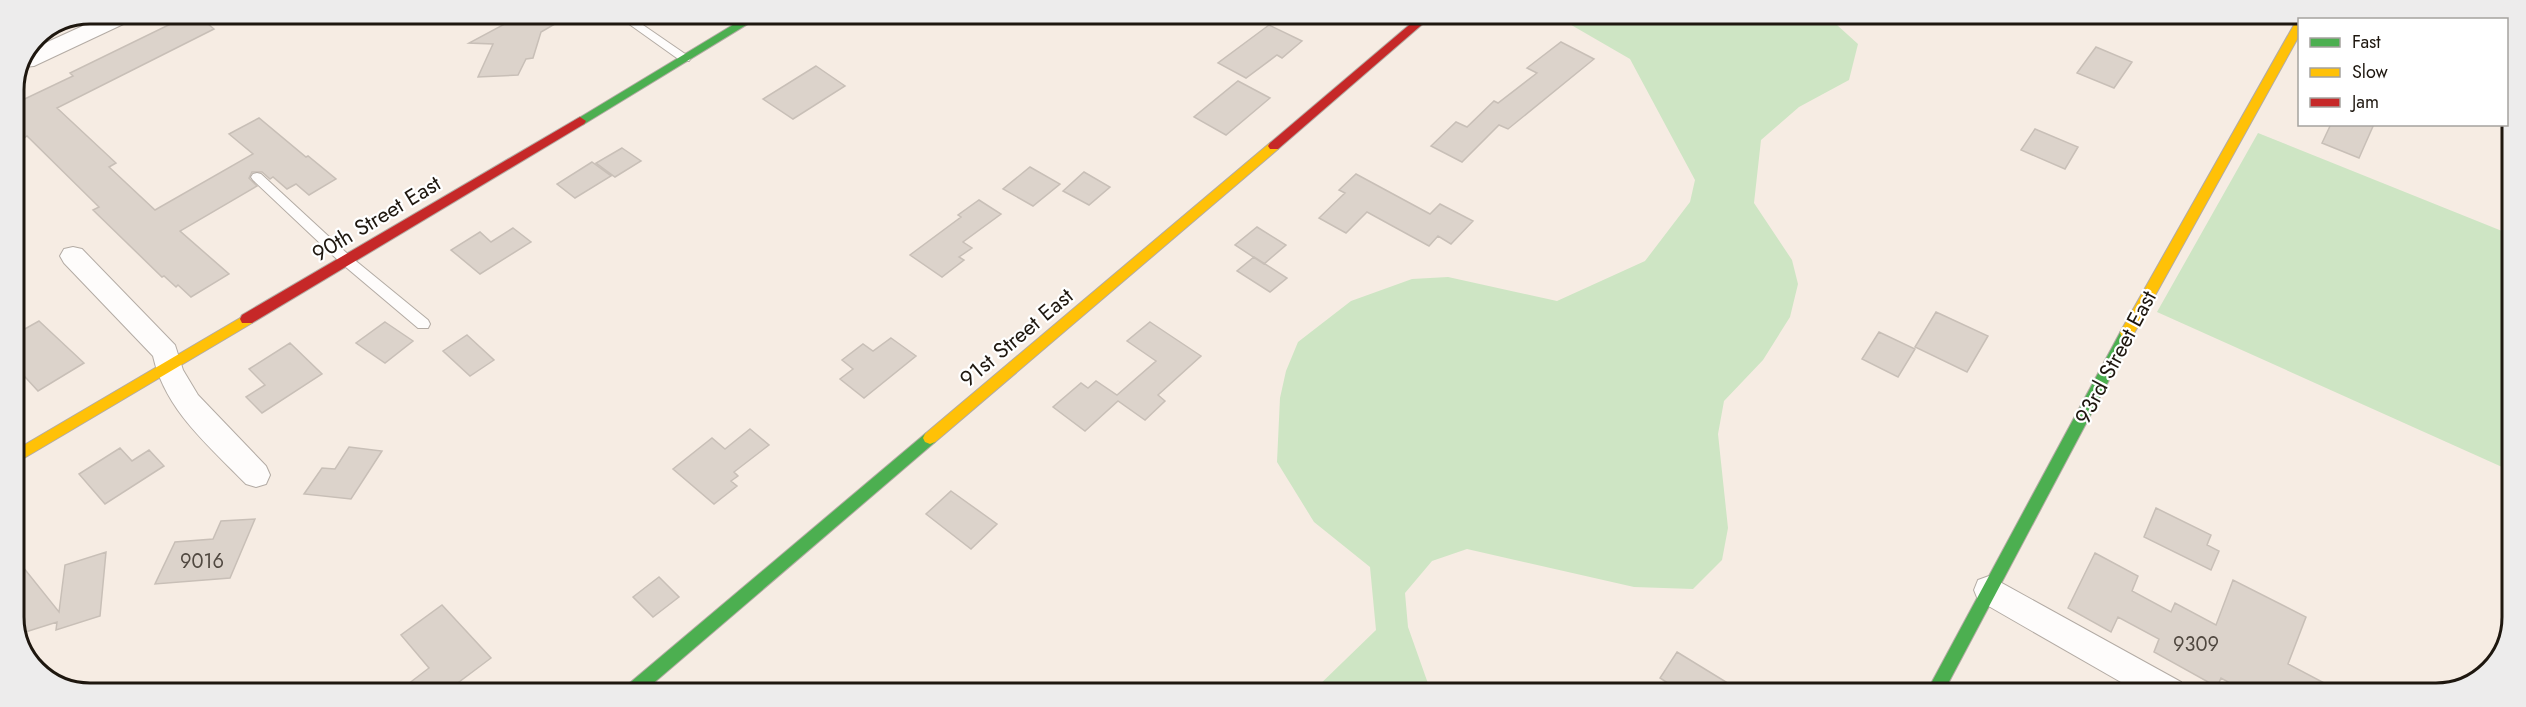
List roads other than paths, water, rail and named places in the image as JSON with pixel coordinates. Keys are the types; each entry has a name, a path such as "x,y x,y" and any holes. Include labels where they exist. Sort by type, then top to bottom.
{"street":[{"path":"33,58 105,24"},
{"name":"90th Street East","path":"24,452 742,24"},
{"name":"91st Street East","path":"642,683 1417,24"},
{"name":"93rd Street East","path":"1939,683 2145,300 2298,27"},
{"path":"73,256 165,352 167,367 174,383 191,407 256,475"},
{"path":"1989,590 2152,683"}],"lane":[{"path":"635,24 685,58"},
{"path":"257,177 346,260 423,324"}]}
